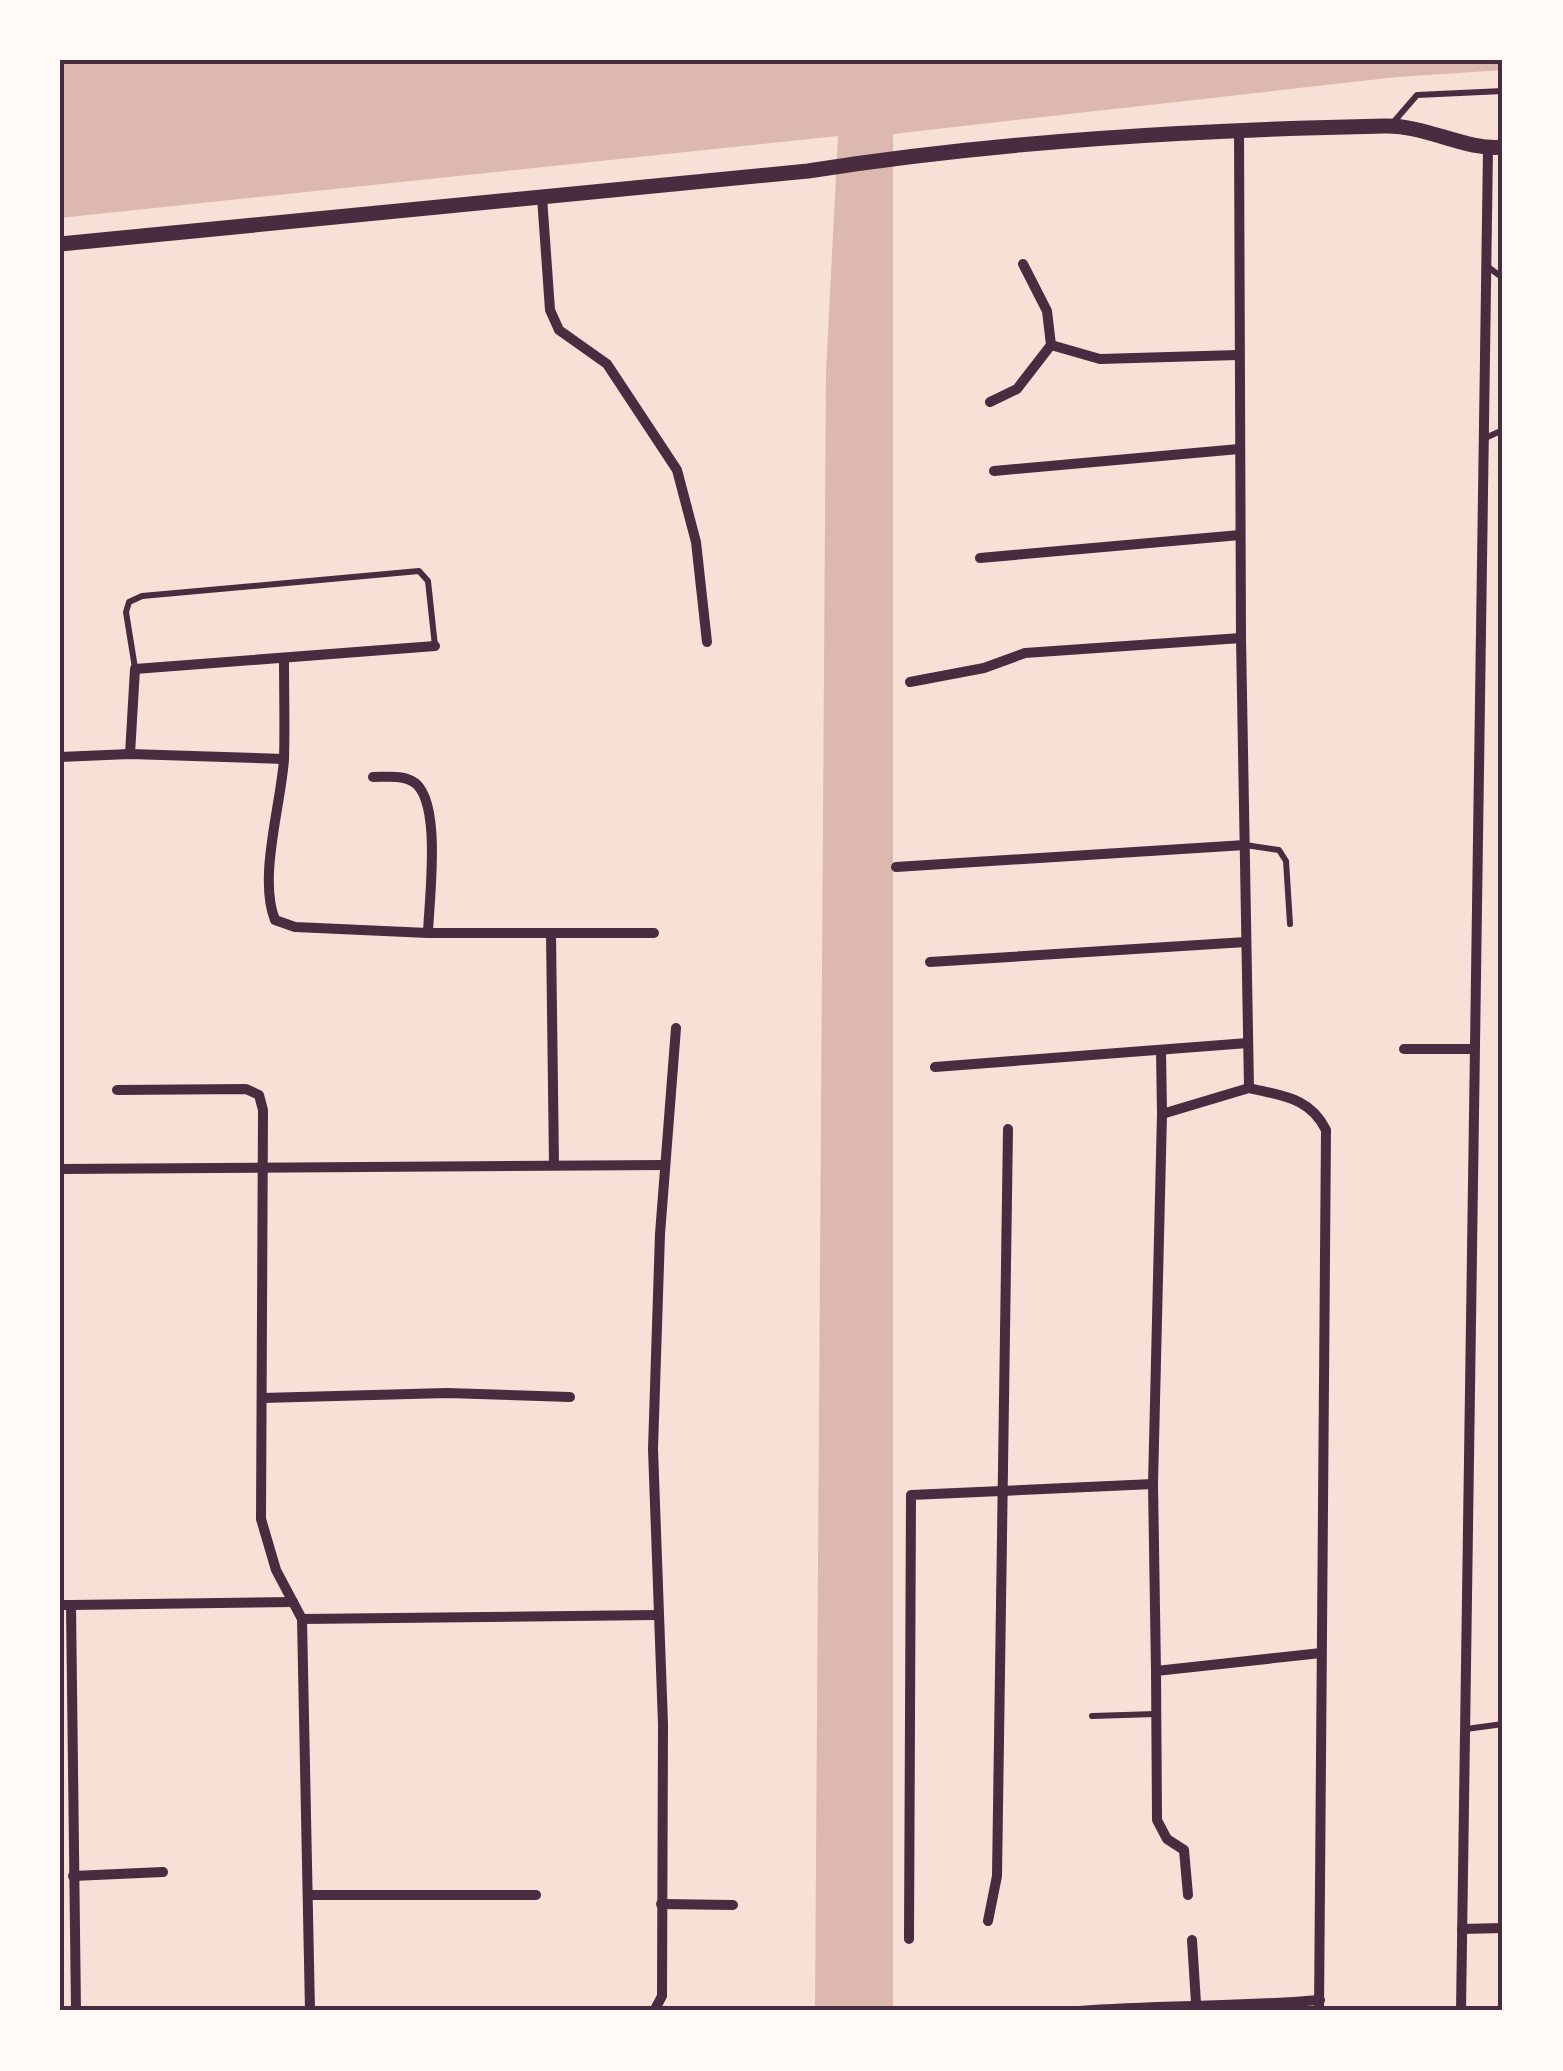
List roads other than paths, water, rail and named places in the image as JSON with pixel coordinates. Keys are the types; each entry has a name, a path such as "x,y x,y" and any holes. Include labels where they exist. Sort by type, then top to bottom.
{"street":[{"path":"60,244 808,171 902,156 1238,130 1426,128 1496,148 1482,440 1461,2011"},
{"path":"1238,130 1240,638 1249,1088"},
{"path":"542,197 550,310 559,330 607,364 678,470 696,542 707,642"},
{"path":"990,402 1017,389 1051,344 1047,311 1023,264"},
{"path":"1051,344 1100,359 1238,354"},
{"path":"994,471 1239,449"},
{"path":"980,558 1240,536"},
{"path":"910,682 984,668 1025,653 1240,638"},
{"path":"130,754 135,669 435,646"},
{"path":"284,659 284,760 269,906 274,920 294,927 428,933 654,934"},
{"path":"60,757 130,754 284,760"},
{"path":"372,777 408,778 422,788 432,808 428,933"},
{"path":"896,867 1245,845"},
{"path":"550,934 554,1164"},
{"path":"930,962 1246,942"},
{"path":"654,2011 662,1996 662,1724 653,1449 676,1028"},
{"path":"935,1067 1248,1043"},
{"path":"1404,1049 1474,1048"},
{"path":"1161,1050 1154,1484 1157,1820 1167,1839 1184,1850 1188,1895"},
{"path":"1079,2011 1196,2003 1237,2007 1319,2005 1326,1130 1317,1111 1300,1100 1249,1088 1162,1114"},
{"path":"117,1090 246,1089 258,1095 263,1110 261,1518 276,1570 302,1619 310,2011"},
{"path":"988,1921 998,1876 1008,1129"},
{"path":"60,1170 666,1165"},
{"path":"262,1398 447,1393 570,1397"},
{"path":"910,1939 909,1498 914,1492 1154,1484"},
{"path":"76,2011 65,1605 292,1602"},
{"path":"302,1619 657,1616"},
{"path":"1156,1671 1321,1653"},
{"path":"73,1876 162,1872"},
{"path":"309,1896 536,1895"},
{"path":"661,1904 734,1905"},
{"path":"1462,1928 1503,1928"},
{"path":"1192,1940 1196,2003"}],"lane":[{"path":"1391,126 1417,94 1503,91"},
{"path":"1488,267 1503,278"},
{"path":"1482,440 1503,430"},
{"path":"135,669 126,612 129,602 142,596 419,571 428,582 435,646"},
{"path":"1245,845 1279,850 1286,861 1290,924"},
{"path":"1092,1716 1156,1714"},
{"path":"1465,1729 1503,1724"}]}
